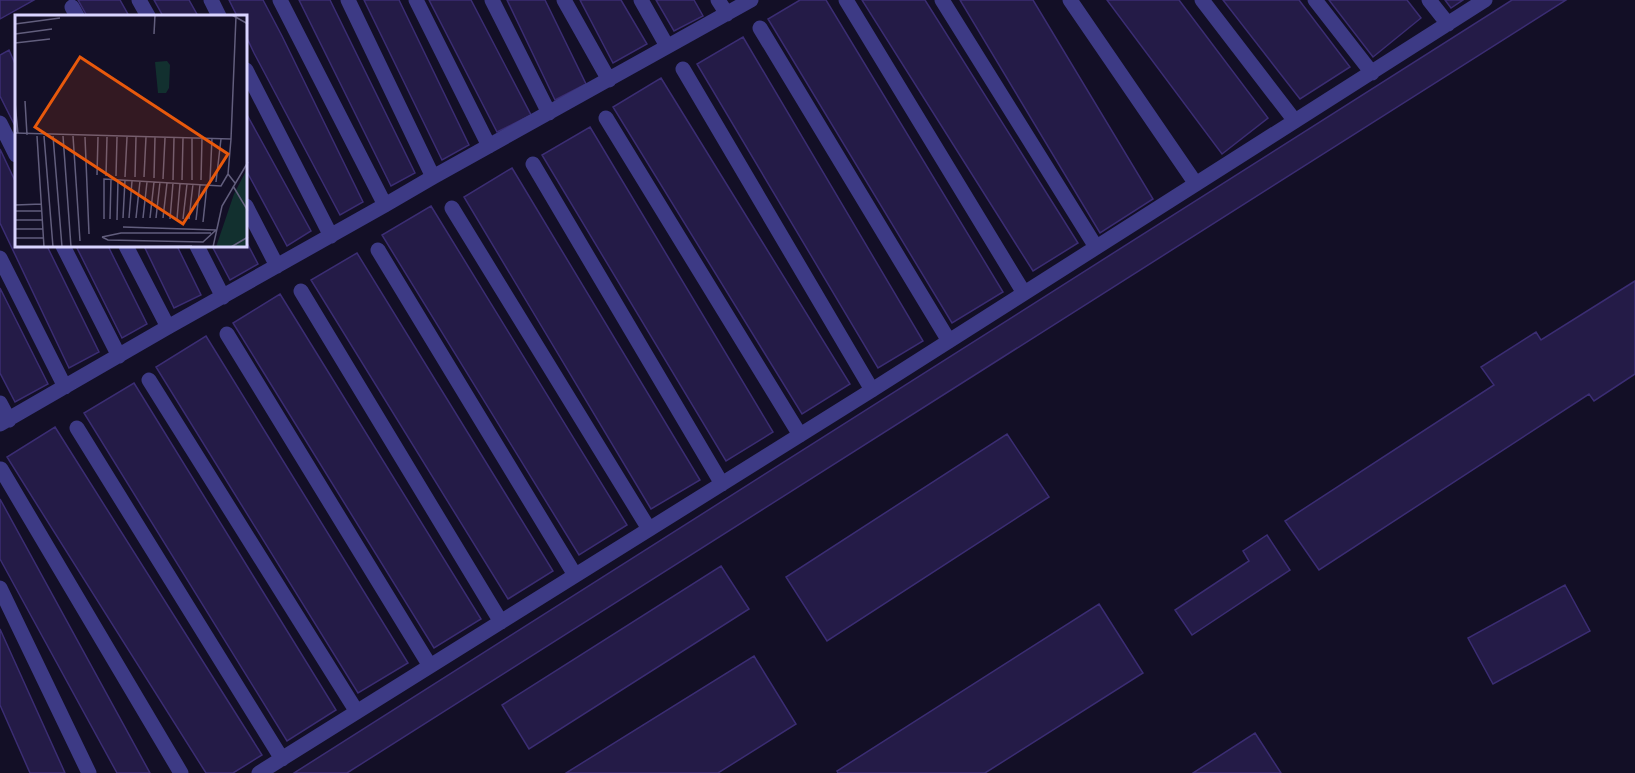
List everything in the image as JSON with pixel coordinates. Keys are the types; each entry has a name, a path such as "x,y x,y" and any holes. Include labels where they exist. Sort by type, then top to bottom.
{"lane":[{"path":"139,0 146,15"},
{"path":"211,0 218,15"},
{"path":"280,0 386,205"},
{"path":"348,0 433,177"},
{"path":"416,0 489,146"},
{"path":"492,0 549,113"},
{"path":"564,0 609,80"},
{"path":"641,0 667,46"},
{"path":"718,0 727,14"},
{"path":"0,403 4,422 433,177 751,0"},
{"path":"846,0 1024,293"},
{"path":"942,0 1096,247"},
{"path":"1070,0 1196,183"},
{"path":"1202,0 1295,121"},
{"path":"1316,0 1372,72"},
{"path":"1429,0 1448,24"},
{"path":"259,773 872,390 1485,0"},
{"path":"759,28 949,341"},
{"path":"683,69 872,390"},
{"path":"248,74 331,236"},
{"path":"606,118 800,435"},
{"path":"0,123 15,153"},
{"path":"533,164 722,484"},
{"path":"452,208 649,529"},
{"path":"248,210 277,266"},
{"path":"64,248 119,356"},
{"path":"127,248 168,327"},
{"path":"198,248 223,297"},
{"path":"378,250 576,575"},
{"path":"0,258 65,387"},
{"path":"301,291 501,622"},
{"path":"227,334 430,666"},
{"path":"149,380 357,712"},
{"path":"77,428 282,759"},
{"path":"1,469 181,773"},
{"path":"0,588 89,773"}],"building":[{"path":"0,0 34,0 0,19"},
{"path":"78,0 120,0 128,15 86,15"},
{"path":"154,0 189,0 197,15 162,15"},
{"path":"229,0 263,0 363,202 340,215 248,40 248,15 236,15"},
{"path":"299,0 330,0 415,173 391,186"},
{"path":"364,0 399,0 469,145 442,160"},
{"path":"429,0 471,0 531,115 497,132"},
{"path":"507,0 545,0 586,84 555,100"},
{"path":"580,0 621,0 647,44 613,63"},
{"path":"656,0 694,0 703,16 674,31"},
{"path":"800,0 826,0 1003,292 952,323 768,19"},
{"path":"862,0 925,0 1078,243 1033,271"},
{"path":"960,0 1033,0 1153,199 1100,233"},
{"path":"1107,0 1179,0 1268,118 1222,154"},
{"path":"1223,0 1299,0 1350,67 1300,99"},
{"path":"1329,0 1407,0 1421,18 1373,57"},
{"path":"1445,0 1463,0 1451,8"},
{"path":"1512,0 1566,0 347,773 294,773"},
{"path":"743,37 923,341 878,368 697,64"},
{"path":"9,50 15,64 15,126 0,96 0,55"},
{"path":"661,78 850,384 802,414 613,107"},
{"path":"248,117 311,231 287,246 248,174"},
{"path":"590,127 773,432 726,461 542,155"},
{"path":"0,149 15,181 15,248 48,248 99,352 69,368 0,223"},
{"path":"512,168 700,480 651,509 464,197"},
{"path":"431,206 627,525 579,555 382,235"},
{"path":"248,245 258,264 230,280 213,248 248,248"},
{"path":"77,248 109,248 147,324 122,338"},
{"path":"145,248 178,248 201,295 174,308"},
{"path":"357,253 553,571 508,599 311,280"},
{"path":"1635,281 1635,374 1594,401 1589,394 1319,570 1285,521 1494,385 1481,367 1536,332 1541,340"},
{"path":"0,288 48,384 15,402 0,373"},
{"path":"280,294 481,619 434,648 233,323"},
{"path":"206,336 408,663 358,693 156,367"},
{"path":"134,383 336,710 287,741 84,413"},
{"path":"55,427 262,755 233,773 206,773 7,457"},
{"path":"1007,434 1049,497 827,641 786,577"},
{"path":"0,499 150,773 117,773 0,559"},
{"path":"1267,535 1290,570 1192,635 1175,610 1249,561 1243,551"},
{"path":"721,566 749,609 529,749 502,705"},
{"path":"1565,585 1590,631 1493,684 1468,638"},
{"path":"1099,604 1143,673 985,773 838,773 837,771"},
{"path":"0,629 65,773 30,773 0,705"},
{"path":"754,656 796,724 718,773 566,773"},
{"path":"1255,733 1281,773 1193,773"}]}
